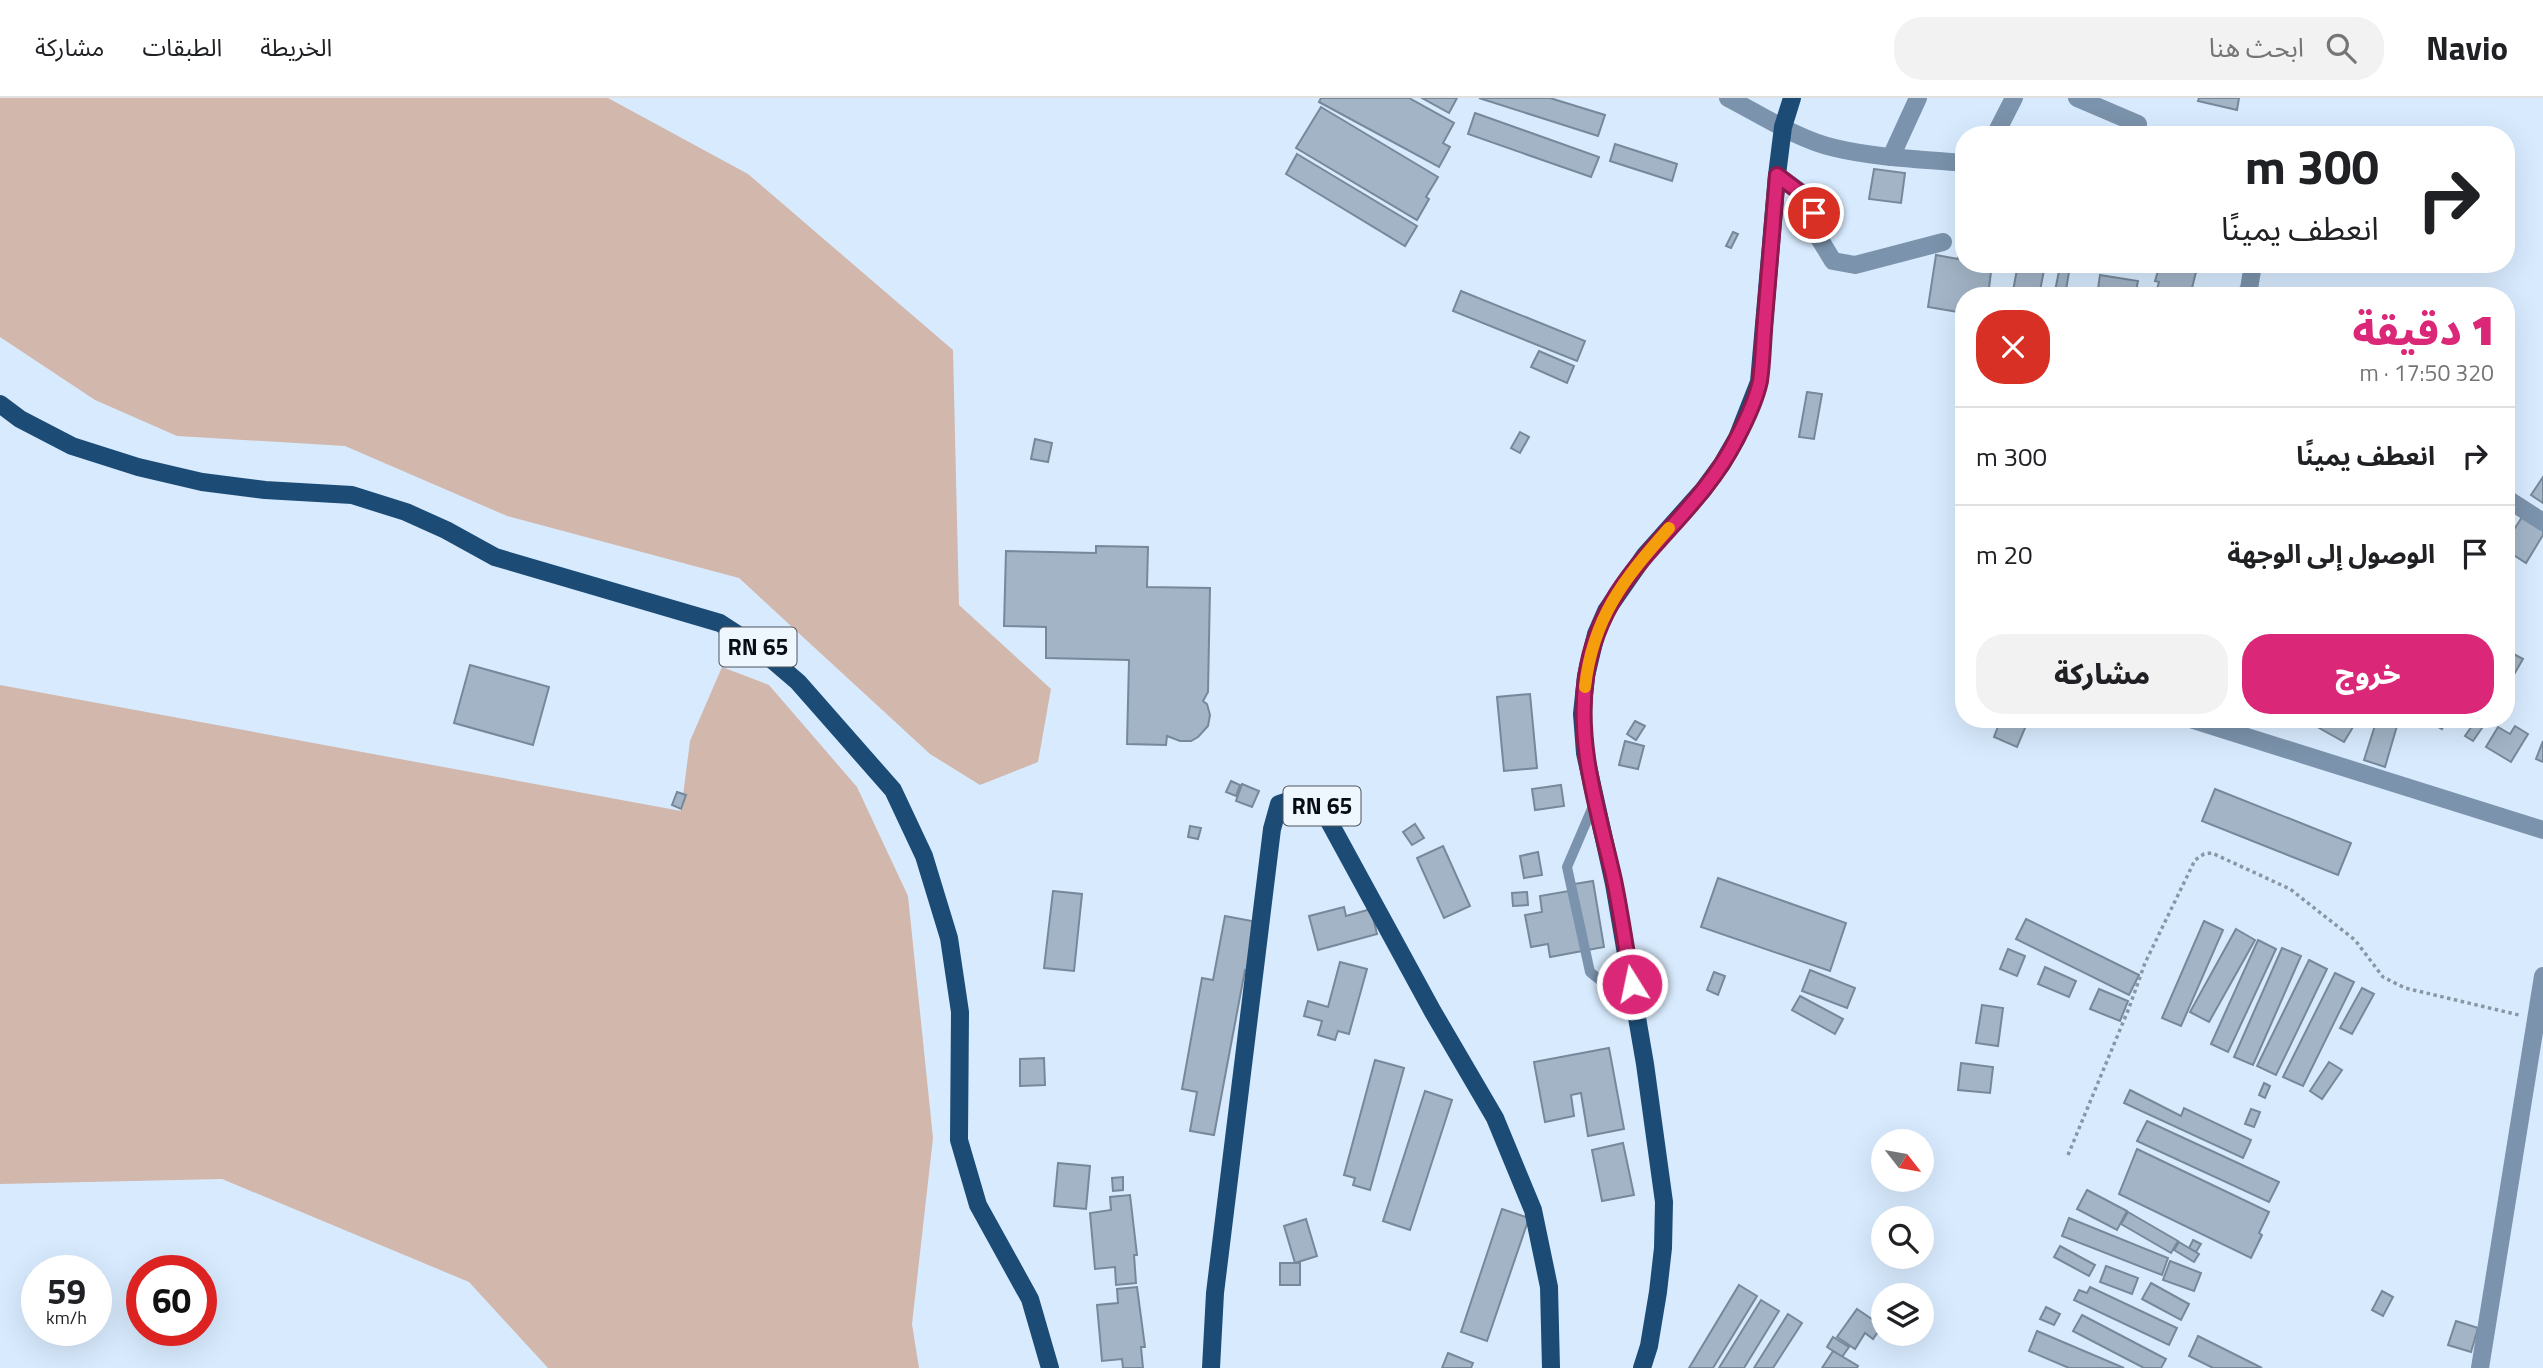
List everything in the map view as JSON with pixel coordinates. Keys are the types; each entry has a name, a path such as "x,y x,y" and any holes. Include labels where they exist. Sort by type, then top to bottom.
{"main road":[{"path":"1642,1368 1649,1346 1658,1292 1664,1202 1636,1009 1614,884 1584,753 1582,714 1586,676 1596,634 1606,611 1645,555 1703,490 1722,464 1737,438 1759,382 1777,175 1783,127 1792,98"},
{"name":"RN 65","path":"0,404 20,419 72,446 138,467 202,482 265,490 352,495 406,512 446,530 495,558 720,623 757,647 799,682 893,790 924,856 949,938 960,1012 959,1140 978,1205 1030,1299 1051,1368"},
{"name":"RN 65","path":"1211,1368 1215,1293 1272,829 1279,804 1303,796 1320,803 1433,1012 1495,1118 1533,1210 1549,1287 1551,1368"}],"street":[{"path":"1728,98 1783,127 1833,148 1891,157 1955,162"},
{"path":"1891,157 1918,98"},
{"path":"2000,126 2014,98"},
{"path":"2077,98 2138,124"},
{"path":"1777,175 1806,197 1814,213 1819,238 1833,261 1855,265 1943,242"},
{"path":"2515,504 2543,522"},
{"path":"2219,728 2543,830"},
{"path":"2480,1368 2543,976"}],"lane":[{"path":"1595,801 1567,867 1590,972 1636,1009"}],"path":[{"path":"2068,1155 2145,963 2195,860 2204,853 2212,853 2290,889 2356,940 2383,977 2405,988 2535,1019"}],"shaded area":[{"path":"0,98 608,98 748,174 953,350 959,605 1051,689 1038,762 980,785 930,754 739,578 507,516 345,446 177,436 95,400 0,337"},
{"path":"722,667 769,685 857,787 908,896 933,1138 912,1324 919,1368 548,1368 469,1282 222,1179 0,1184 0,685 681,811 690,741"}],"building":[{"path":"1321,98 1409,98 1454,123 1443,143 1450,147 1439,167 1319,102"},
{"path":"1422,98 1457,98 1449,113"},
{"path":"1479,98 1550,98 1605,115 1598,136"},
{"path":"2199,98 2239,98 2237,110 2198,101"},
{"path":"1321,107 1438,177 1417,220 1296,148"},
{"path":"1475,113 1599,157 1591,177 1468,134"},
{"path":"1615,144 1677,164 1672,181 1610,161"},
{"path":"1297,154 1417,226 1405,246 1286,174"},
{"path":"1874,169 1905,173 1901,203 1869,199"},
{"path":"1733,232 1738,234 1731,248 1726,246"},
{"path":"1936,255 1955,258 1955,273 1991,273 1989,287 1955,287 1955,312 1928,307"},
{"path":"2016,273 2043,273 2041,287 2014,287"},
{"path":"2059,273 2069,273 2066,287 2056,287"},
{"path":"2157,273 2196,273 2192,287 2158,287 2159,282 2155,281"},
{"path":"2100,275 2138,281 2137,287 2098,287"},
{"path":"1461,291 1585,341 1577,361 1453,311"},
{"path":"1539,351 1574,366 1567,383 1531,367"},
{"path":"1807,392 1822,394 1814,439 1799,437"},
{"path":"1520,432 1529,437 1520,453 1511,448"},
{"path":"1035,439 1052,443 1048,462 1031,459"},
{"path":"2543,477 2543,503 2531,495"},
{"path":"2522,517 2543,530 2543,535 2526,563 2515,556 2515,528"},
{"path":"1096,546 1148,547 1147,587 1210,588 1208,692 1203,701 1207,704 1210,715 1208,726 1191,741 1180,741 1167,736 1166,745 1127,744 1129,660 1046,658 1046,627 1004,626 1006,551 1096,553"},
{"path":"2515,655 2523,659 2515,673"},
{"path":"470,665 549,687 533,745 454,723"},
{"path":"1530,694 1537,768 1504,771 1497,697"},
{"path":"1635,721 1645,726 1636,740 1627,734"},
{"path":"2515,726 2528,734 2511,762 2486,747 2497,728 2510,734"},
{"path":"1998,728 2025,728 2017,747 1994,737"},
{"path":"2319,728 2352,728 2344,742"},
{"path":"2374,728 2396,728 2385,767 2364,760"},
{"path":"2470,728 2482,728 2473,741 2465,736"},
{"path":"1625,741 1644,746 1638,769 1619,765"},
{"path":"2543,741 2543,762 2536,759"},
{"path":"1231,781 1240,785 1236,796 1226,792"},
{"path":"1242,784 1259,791 1252,807 1236,801"},
{"path":"1561,785 1564,806 1535,810 1532,789"},
{"path":"2215,789 2351,843 2338,875 2202,821"},
{"path":"677,792 686,795 681,809 672,805"},
{"path":"1415,824 1424,838 1412,845 1403,832"},
{"path":"1190,826 1201,828 1198,839 1188,837"},
{"path":"1443,846 1470,906 1444,918 1417,858"},
{"path":"1538,852 1542,875 1524,878 1520,856"},
{"path":"1718,878 1846,923 1830,971 1701,927"},
{"path":"1593,881 1604,947 1550,957 1548,944 1531,947 1525,915 1542,912 1540,896 1569,891 1568,885"},
{"path":"1053,891 1082,894 1074,971 1044,968"},
{"path":"1527,892 1528,905 1513,906 1512,893"},
{"path":"1344,907 1346,916 1371,909 1377,934 1318,950 1309,916"},
{"path":"1225,916 1257,922 1248,971 1245,970 1214,1135 1190,1131 1197,1092 1182,1089 1202,978 1213,980"},
{"path":"2026,919 2139,975 2129,995 2016,939"},
{"path":"2204,921 2223,930 2181,1026 2162,1018"},
{"path":"2236,929 2255,940 2209,1022 2190,1012"},
{"path":"2258,940 2276,949 2228,1052 2211,1044"},
{"path":"2282,948 2301,956 2253,1065 2234,1057"},
{"path":"2008,949 2025,956 2017,976 2000,969"},
{"path":"2309,960 2327,969 2276,1075 2257,1066"},
{"path":"1340,962 1367,969 1349,1034 1338,1031 1335,1040 1318,1035 1322,1021 1304,1016 1308,1001 1328,1007"},
{"path":"2045,967 2076,981 2069,997 2038,984"},
{"path":"1810,970 1855,988 1847,1008 1802,991"},
{"path":"1714,972 1725,976 1718,995 1707,990"},
{"path":"2335,973 2354,982 2303,1086 2283,1077"},
{"path":"2362,988 2374,994 2352,1034 2340,1028"},
{"path":"2099,989 2128,1001 2120,1021 2090,1009"},
{"path":"1800,996 1843,1019 1835,1034 1792,1010"},
{"path":"1982,1005 2003,1008 1998,1046 1976,1043"},
{"path":"1609,1048 1624,1129 1588,1136 1581,1093 1571,1095 1574,1116 1545,1122 1534,1062"},
{"path":"1044,1058 1045,1085 1020,1086 1020,1059"},
{"path":"1375,1060 1404,1068 1370,1190 1353,1185 1355,1178 1344,1175"},
{"path":"2329,1062 2342,1070 2322,1099 2310,1091"},
{"path":"1961,1063 1993,1067 1990,1093 1958,1090"},
{"path":"2264,1083 2270,1086 2265,1098 2259,1095"},
{"path":"2130,1090 2181,1116 2184,1108 2251,1140 2243,1158 2124,1103"},
{"path":"1425,1091 1452,1100 1410,1230 1383,1221"},
{"path":"2251,1109 2260,1112 2254,1127 2245,1124"},
{"path":"2147,1121 2279,1182 2269,1202 2137,1141"},
{"path":"1623,1143 1634,1195 1602,1201 1592,1150"},
{"path":"2137,1149 2269,1212 2251,1258 2119,1194"},
{"path":"1058,1163 1090,1166 1086,1209 1054,1206"},
{"path":"1123,1177 1123,1190 1113,1191 1112,1178"},
{"path":"2087,1190 2127,1211 2117,1230 2077,1209"},
{"path":"1130,1195 1137,1255 1134,1255 1136,1283 1116,1285 1115,1267 1095,1269 1090,1213 1111,1210 1110,1197"},
{"path":"1502,1209 1529,1218 1487,1341 1461,1332"},
{"path":"2128,1212 2178,1241 2171,1253 2121,1224"},
{"path":"2069,1218 2168,1258 2162,1275 2062,1236"},
{"path":"1306,1219 1317,1256 1295,1263 1284,1226"},
{"path":"2193,1240 2201,1244 2196,1252 2189,1248"},
{"path":"2179,1242 2199,1254 2194,1262 2174,1250"},
{"path":"2060,1246 2095,1265 2089,1276 2054,1257"},
{"path":"2170,1261 2201,1273 2194,1291 2163,1280"},
{"path":"1280,1263 1300,1263 1300,1285 1280,1285"},
{"path":"2106,1266 2138,1278 2132,1294 2100,1282"},
{"path":"2151,1283 2189,1304 2181,1320 2142,1299"},
{"path":"1739,1285 1757,1296 1713,1368 1689,1368"},
{"path":"1137,1287 1145,1347 1141,1347 1143,1368 1123,1368 1122,1359 1102,1361 1097,1305 1118,1303 1117,1289"},
{"path":"2090,1287 2177,1328 2169,1345 2074,1300 2079,1290 2087,1293"},
{"path":"2382,1291 2393,1297 2383,1316 2372,1310"},
{"path":"1761,1300 1779,1311 1744,1368 1719,1368"},
{"path":"2046,1307 2060,1314 2054,1325 2040,1319"},
{"path":"1857,1309 1871,1319 1871,1338 1865,1333 1855,1349 1837,1337"},
{"path":"1788,1314 1802,1323 1773,1368 1754,1368"},
{"path":"2082,1315 2166,1359 2161,1368 2144,1368 2073,1331"},
{"path":"2456,1321 2478,1328 2471,1352 2448,1345"},
{"path":"2037,1331 2124,1368 2069,1368 2029,1351"},
{"path":"2198,1336 2262,1368 2213,1368 2189,1356"},
{"path":"1833,1337 1849,1347 1842,1357 1827,1347"},
{"path":"1833,1351 1858,1366 1857,1368 1822,1368"},
{"path":"1448,1353 1473,1363 1471,1368 1442,1368"}],"slow traffic":[{"path":"1585,687 1596,634 1606,611 1645,555 1669,528"}],"route":[{"path":"1632,984 1614,884 1584,753 1582,714 1591,653 1606,611 1618,591 1722,464 1737,438 1759,382 1777,175 1806,197 1814,213"}]}
